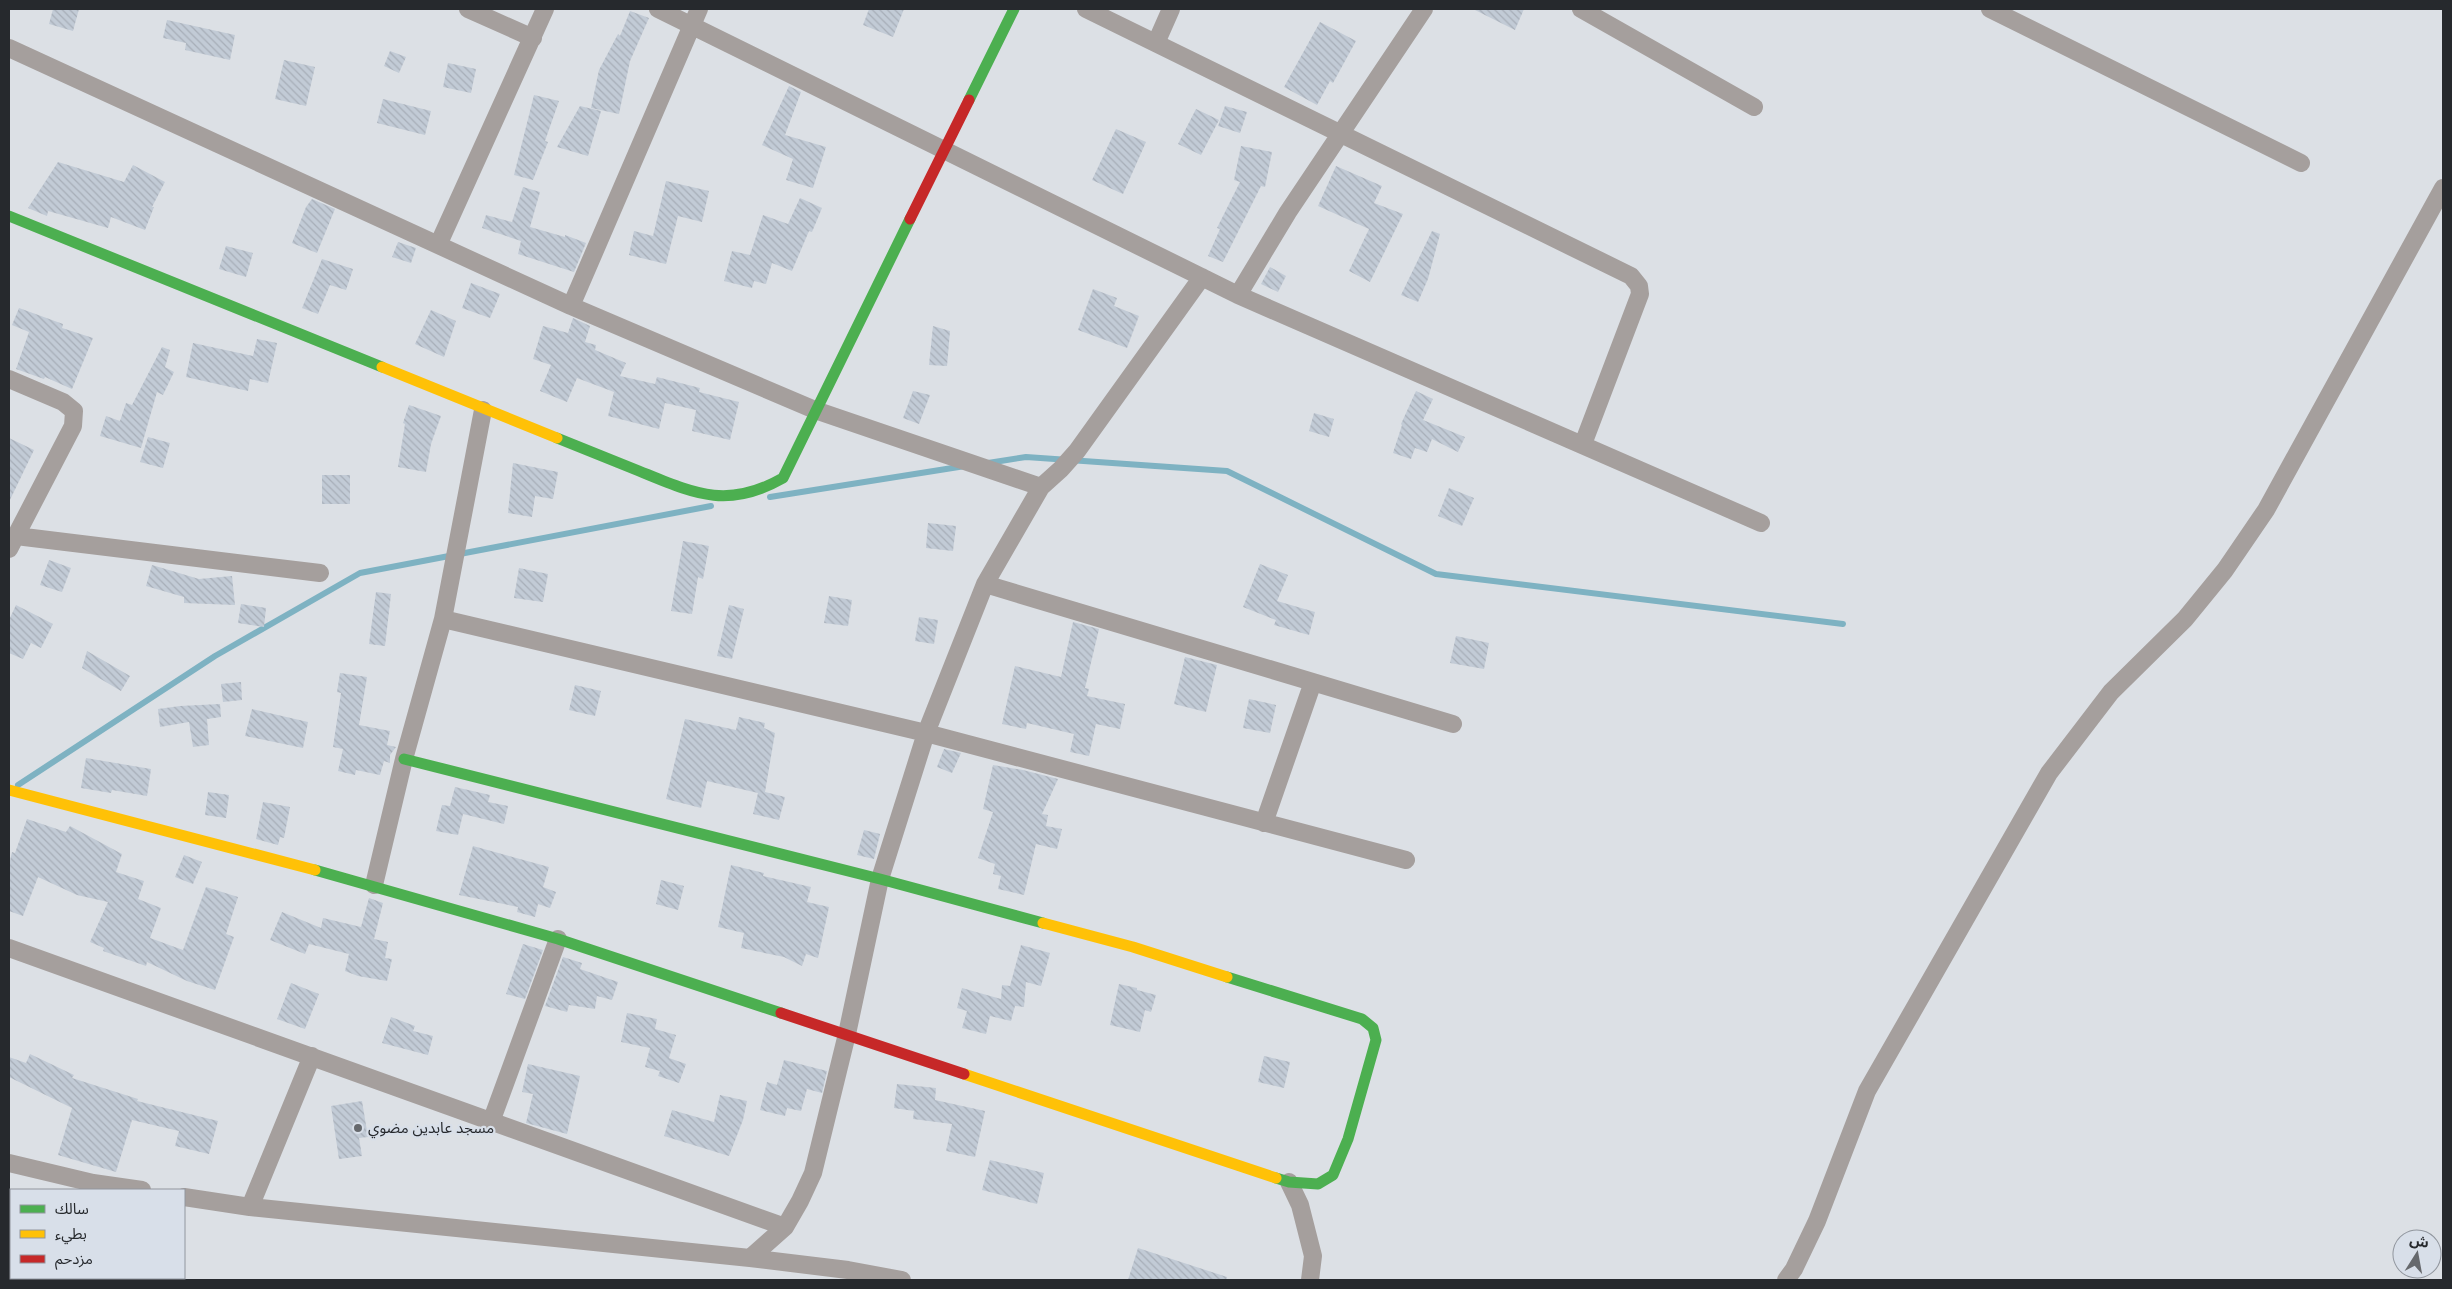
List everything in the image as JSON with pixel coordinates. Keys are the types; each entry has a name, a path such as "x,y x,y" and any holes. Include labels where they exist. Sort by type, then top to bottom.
{"street":[{"path":"468,9 533,38"},
{"path":"439,244 546,9"},
{"path":"658,9 695,16 943,149 1238,294 1761,523"},
{"path":"9,216 483,410 692,493 718,497 746,495 766,489 784,478 815,410 1014,9"},
{"path":"1086,9 1631,276 1639,286 1640,294 1583,444"},
{"path":"1156,43 1172,9"},
{"path":"1238,294 1288,212 1424,9"},
{"path":"1581,9 1754,107"},
{"path":"1990,9 2301,163"},
{"path":"571,306 695,16"},
{"path":"9,48 571,306 815,410 1041,487"},
{"path":"1786,1280 1794,1269 1817,1220 1867,1091 2049,773 2111,692 2196,605 2225,570 2266,510 2443,188"},
{"path":"750,1258 785,1226 800,1201 813,1173 847,1034 880,878 926,733 985,584 1041,487 1077,451 1202,277"},
{"path":"9,379 63,402 74,411 73,426 12,542 320,574"},
{"path":"374,885 404,759 443,619 483,410"},
{"path":"985,584 1453,724"},
{"path":"443,619 926,733 1406,860"},
{"path":"1264,822 1313,682"},
{"path":"9,790 374,885 558,939 1289,1182 1318,1184 1333,1175 1348,1139 1376,1040 1373,1028 1362,1019 1133,947 880,878 404,759"},
{"path":"491,1122 558,939"},
{"path":"9,948 785,1226"},
{"path":"250,1207 312,1056"},
{"path":"9,1163 93,1182 136,1189"},
{"path":"1289,1182 1300,1205 1313,1256 1310,1280"},
{"path":"185,1197 250,1207 750,1258 848,1270 902,1280"}],"building":[{"path":"53,9 79,9 73,31 49,24"},
{"path":"869,9 904,9 893,37 863,25"},
{"path":"1473,9 1524,9 1515,30"},
{"path":"630,11 649,18 630,61 619,114 591,108 599,70 618,34 620,36"},
{"path":"167,20 235,35 230,60 185,50 186,43 163,38"},
{"path":"1320,22 1356,41 1333,83 1330,81 1317,105 1284,87"},
{"path":"390,51 406,57 399,73 384,66"},
{"path":"284,60 315,67 306,106 275,99"},
{"path":"448,63 476,69 471,93 443,87"},
{"path":"789,86 801,92 785,135 826,147 813,188 786,180 793,159 762,145"},
{"path":"534,95 559,101 545,141 548,142 533,180 514,175"},
{"path":"383,99 431,111 425,135 377,123"},
{"path":"580,106 601,111 588,156 557,147"},
{"path":"1225,106 1247,112 1240,133 1218,126"},
{"path":"1196,109 1219,120 1201,155 1178,144"},
{"path":"1116,129 1146,142 1123,194 1092,180"},
{"path":"1241,146 1272,152 1265,187 1261,186 1223,262 1208,256 1220,229 1217,228 1240,182 1234,180"},
{"path":"58,162 124,182 133,165 165,182 152,207 154,207 145,230 111,217 108,228 48,211 47,216 28,208"},
{"path":"1336,166 1382,186 1374,203 1403,214 1370,282 1349,271 1369,229 1318,206"},
{"path":"666,181 709,191 702,222 678,216 666,264 629,255 634,231 653,236"},
{"path":"523,187 540,192 530,227 565,237 565,235 586,243 574,272 518,254 521,241 482,228 486,215 512,222"},
{"path":"800,198 822,208 812,232 809,231 792,271 772,263 766,284 754,281 752,288 724,281 732,251 750,255 763,215 788,224"},
{"path":"312,199 335,209 317,253 292,243 306,207"},
{"path":"1432,231 1440,234 1428,279 1418,302 1401,295"},
{"path":"398,242 416,248 411,263 392,257"},
{"path":"226,246 253,253 246,277 219,269"},
{"path":"322,259 353,269 346,290 330,285 318,314 302,308"},
{"path":"1270,267 1286,276 1278,292 1261,284"},
{"path":"471,283 500,294 490,318 462,308"},
{"path":"1093,289 1117,298 1114,306 1139,316 1127,348 1078,330"},
{"path":"19,308 63,324 62,328 93,338 72,389 45,377 44,379 16,369 29,332 12,325"},
{"path":"431,310 456,321 444,357 415,344"},
{"path":"573,318 590,326 585,342 596,345 595,350 626,363 620,376 655,384 657,377 700,388 699,392 739,402 730,440 692,431 696,410 665,403 659,429 608,416 614,392 577,378 567,402 540,391 551,365 533,359 543,326 568,333"},
{"path":"933,326 950,331 947,366 929,365"},
{"path":"257,339 277,343 268,383 250,379 248,391 186,377 193,343 253,356"},
{"path":"162,347 170,350 165,367 174,372 163,395 157,392 141,448 100,436 106,416 120,421 126,403 132,405"},
{"path":"913,391 930,395 919,424 903,418"},
{"path":"1416,391 1433,399 1423,420 1465,437 1458,452 1432,439 1427,452 1415,448 1411,459 1393,453 1401,424"},
{"path":"409,405 441,416 431,444 426,472 398,467 405,424 403,423"},
{"path":"1314,413 1334,419 1329,437 1309,431"},
{"path":"148,437 170,443 163,468 140,462"},
{"path":"9,438 34,450 9,502"},
{"path":"513,463 558,472 553,499 535,496 532,517 508,513"},
{"path":"322,475 350,475 350,504 322,504"},
{"path":"1449,488 1474,498 1462,526 1438,516"},
{"path":"928,523 956,526 953,551 926,548"},
{"path":"683,541 709,546 703,579 698,577 692,614 671,611"},
{"path":"49,560 71,568 62,592 40,585"},
{"path":"1260,564 1288,575 1277,601 1315,612 1309,635 1274,625 1276,620 1243,607"},
{"path":"152,565 199,579 232,576 235,605 184,603 184,597 146,586"},
{"path":"519,568 548,574 543,602 514,598"},
{"path":"376,592 391,594 385,646 369,644"},
{"path":"829,596 852,600 848,626 824,623"},
{"path":"241,604 266,608 264,627 238,623"},
{"path":"16,605 53,624 41,648 31,643 23,659 9,653 9,620"},
{"path":"729,605 744,609 732,659 717,656"},
{"path":"919,617 938,620 934,644 915,641"},
{"path":"1073,622 1099,629 1085,688 1089,689 1087,696 1125,704 1120,729 1096,724 1089,756 1070,752 1074,734 1027,723 1026,729 1002,724 1015,666 1061,677"},
{"path":"1456,636 1489,643 1484,669 1450,663"},
{"path":"87,651 130,676 121,691 82,668"},
{"path":"1185,657 1217,665 1206,712 1174,704"},
{"path":"340,673 367,677 359,725 390,731 387,745 396,747 390,755 390,763 384,761 380,775 356,770 355,775 338,771 343,749 333,747 341,693 337,692"},
{"path":"241,682 242,700 223,702 221,684"},
{"path":"575,685 601,691 595,716 569,710"},
{"path":"1249,699 1276,705 1270,733 1243,728"},
{"path":"220,704 221,717 207,719 209,745 193,747 189,722 160,727 158,709"},
{"path":"252,709 308,722 303,748 245,736"},
{"path":"739,717 765,723 764,728 775,733 765,792 785,797 779,820 753,814 758,793 707,781 701,808 666,799 685,719 736,730"},
{"path":"944,749 961,753 952,773 937,767"},
{"path":"86,758 151,769 147,796 112,790 111,793 81,788"},
{"path":"993,765 1058,779 1042,814 1048,815 1046,826 1062,829 1057,849 1036,844 1024,895 998,889 1001,876 993,874 995,864 978,858 993,812 983,809"},
{"path":"455,787 490,795 488,802 508,806 504,824 463,814 458,835 436,831 442,805 450,806"},
{"path":"208,792 229,795 226,818 205,815"},
{"path":"263,802 290,807 284,838 280,837 278,845 256,839"},
{"path":"27,819 66,832 70,826 122,854 116,872 144,881 138,899 161,908 150,938 183,950 206,887 238,897 226,934 234,937 215,990 187,981 147,962 146,966 103,951 104,948 90,942 108,902 77,895 38,877 23,916 9,911 9,865 12,852 15,853"},
{"path":"864,830 880,834 874,859 857,855"},
{"path":"473,846 549,867 543,887 556,892 550,908 538,904 535,917 517,912 518,907 459,895"},
{"path":"184,855 202,862 193,884 175,877"},
{"path":"731,865 764,873 763,876 811,887 807,902 829,907 818,958 806,954 802,966 784,957 741,948 744,933 718,927"},
{"path":"661,880 684,886 678,910 656,904"},
{"path":"369,898 383,903 374,939 388,942 385,958 392,959 387,981 358,976 345,971 349,954 309,944 305,954 270,940 282,912 321,928 323,918 361,927"},
{"path":"523,944 543,950 525,999 506,994"},
{"path":"1021,945 1050,953 1041,986 1026,982 1024,1007 1015,1006 1011,1021 990,1016 986,1034 962,1028 967,1011 957,1008 962,988 1001,999 1002,985 1010,986"},
{"path":"563,957 582,963 580,969 618,982 612,1000 597,996 595,1009 569,1005 567,1012 545,1006"},
{"path":"291,983 319,994 305,1029 277,1019"},
{"path":"1119,984 1156,995 1151,1012 1145,1010 1140,1032 1110,1025"},
{"path":"627,1013 657,1019 655,1029 676,1035 669,1058 686,1064 679,1083 658,1076 660,1071 645,1067 650,1048 621,1042"},
{"path":"391,1017 415,1026 413,1031 433,1036 428,1055 382,1043"},
{"path":"30,1054 74,1075 72,1078 138,1099 137,1101 218,1121 209,1154 175,1146 179,1131 132,1120 116,1172 58,1155 72,1108 9,1077 9,1057 26,1063"},
{"path":"1264,1056 1290,1062 1284,1088 1258,1082"},
{"path":"784,1060 827,1071 822,1093 807,1089 801,1111 787,1108 785,1116 760,1110 767,1082 777,1085"},
{"path":"528,1064 580,1076 567,1134 526,1123 533,1094 522,1092"},
{"path":"897,1084 936,1088 935,1100 985,1111 975,1157 946,1151 952,1124 913,1119 914,1111 894,1108"},
{"path":"720,1095 747,1101 743,1120 729,1156 664,1136 672,1110 714,1122"},
{"path":"362,1101 368,1137 359,1138 362,1156 339,1159 331,1106"},
{"path":"990,1160 1044,1173 1037,1204 982,1190"},
{"path":"1138,1248 1227,1277 1226,1280 1128,1280"}],"waterway":[{"path":"988,463 1026,457 1227,471 1436,574 1843,624"},
{"path":"770,497 965,466"},
{"path":"18,785 215,656 360,573 711,506"}],"traffic: fast":[{"path":"969,100 1014,9"},
{"path":"9,216 382,367"},
{"path":"557,438 676,486 710,495 727,496 744,493 763,488 783,478 910,219"},
{"path":"404,759 880,879 1043,923"},
{"path":"315,870 558,939 781,1013"},
{"path":"1227,977 1362,1019 1373,1028 1376,1040 1348,1139 1333,1175 1318,1184 1289,1182 1276,1178"}],"traffic: slow":[{"path":"382,367 557,438"},
{"path":"9,790 315,870"},
{"path":"1043,923 1133,947 1227,977"},
{"path":"964,1074 1276,1178"}],"traffic: jam":[{"path":"910,219 969,100"},
{"path":"781,1013 964,1074"}],"place":[{"name":"مسجد عابدين مضوي","path":"358,1128"}]}
